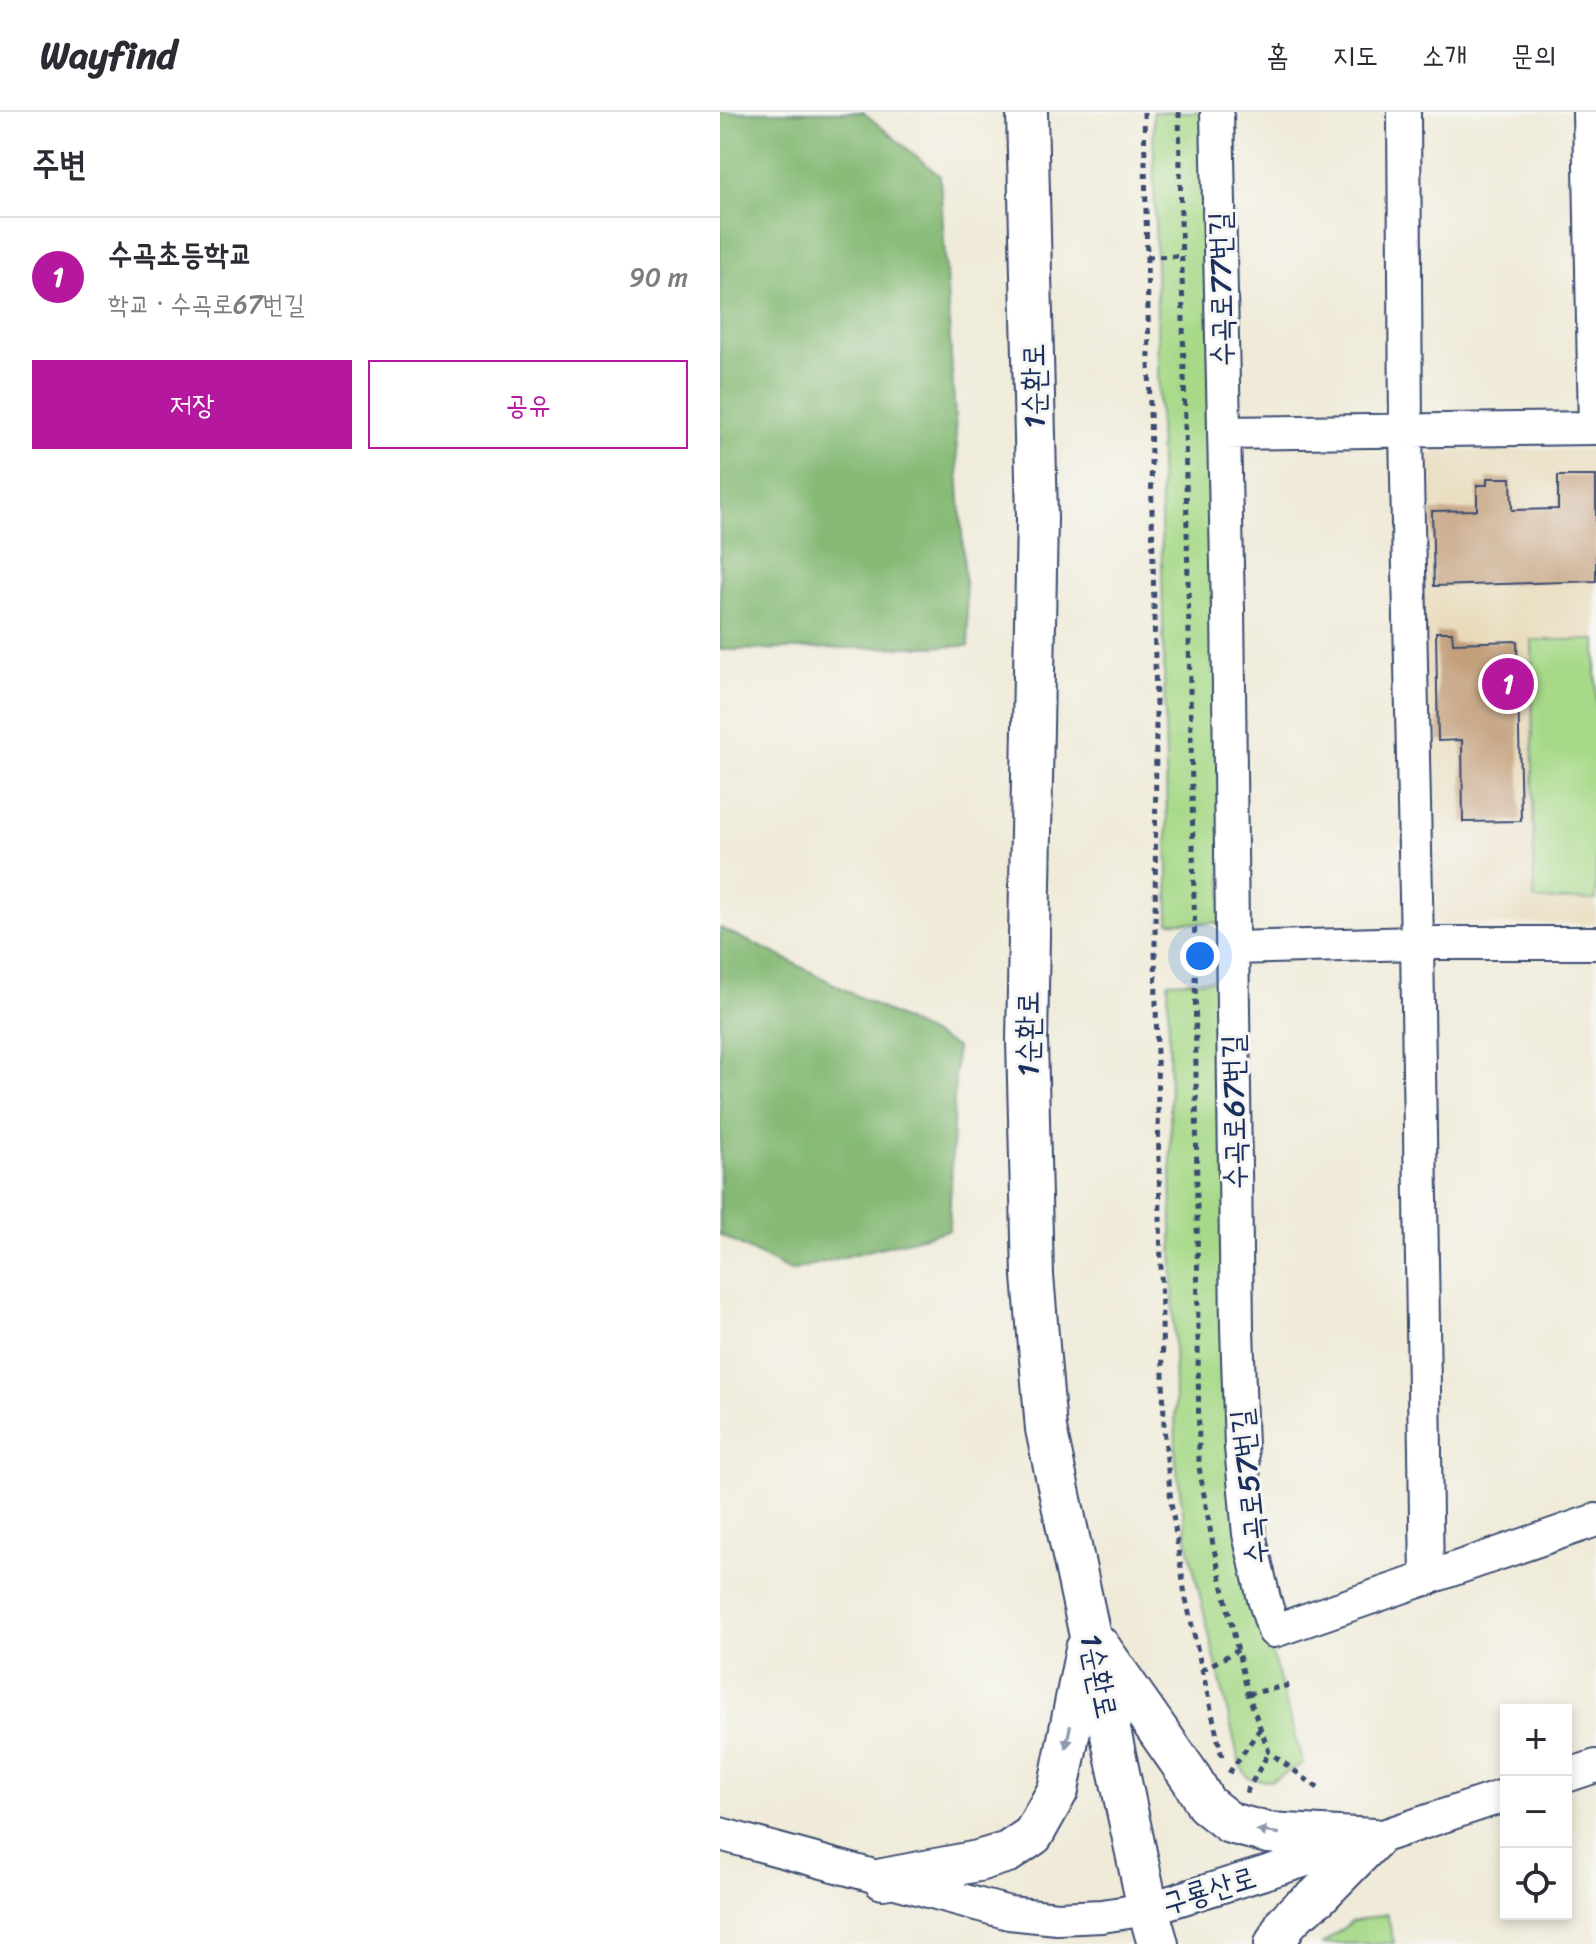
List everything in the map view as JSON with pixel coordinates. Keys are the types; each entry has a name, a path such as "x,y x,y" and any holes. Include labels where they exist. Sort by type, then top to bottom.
{"main road":[{"name":"1순환로","path":"1027,112 1037,518 1027,1041 1033,1276 1046,1429 1153,1926"},
{"path":"1089,1633 1206,1804 1230,1823 1268,1833 1374,1839"},
{"path":"883,1879 978,1861 1008,1852 1033,1835 1058,1790 1089,1633"},
{"path":"1275,1944 1286,1923 1317,1897 1374,1839"}],"street":[{"path":"1404,112 1406,431 1427,1579"},
{"path":"1224,433 1595,428 1589,112"},
{"name":"수곡로77번길","path":"1217,128 1229,671"},
{"name":"수곡로67번길","path":"1229,671 1236,1275"},
{"path":"1232,948 1417,943 1596,943"},
{"name":"수곡로57번길","path":"1236,1275 1241,1447 1249,1534 1274,1631 1596,1520"},
{"path":"1572,1774 1596,1766"},
{"name":"구룡산로","path":"720,1834 1009,1913 1057,1918 1102,1916 1153,1926 1374,1839 1500,1797"}],"path":[{"path":"1144,112 1156,708 1155,950 1164,1427 1185,1595 1227,1777 1260,1728"},
{"path":"1179,112 1195,949"},
{"path":"1147,257 1182,256"},
{"path":"1202,1670 1238,1650"},
{"path":"1248,1694 1290,1685"},
{"path":"1241,1802 1269,1752 1322,1791"}],"shaded area":[{"path":"1436,450 1596,450 1596,923 1441,925 1422,903 1419,464"}],"green space":[{"path":"720,112 863,112 940,176 969,646 720,650"},
{"path":"1153,112 1206,112 1223,923 1169,922"},
{"path":"1532,640 1596,640 1596,900 1534,900"},
{"path":"720,928 956,1047 949,1230 790,1271 720,1235"},
{"path":"1224,980 1240,1539 1303,1764 1271,1781 1249,1779 1240,1765 1188,1545 1176,1463 1168,982"},
{"path":"1387,1914 1394,1943 1323,1944 1351,1922"}],"building":[{"path":"1558,476 1596,476 1596,581 1434,586 1432,511 1477,510 1477,485 1487,485 1487,478 1511,478 1512,510 1558,509"},
{"path":"1436,632 1452,632 1453,643 1517,641 1521,821 1463,822 1462,740 1438,741"}],"place":[{"name":"수곡초등학교","path":"1508,684"}]}
